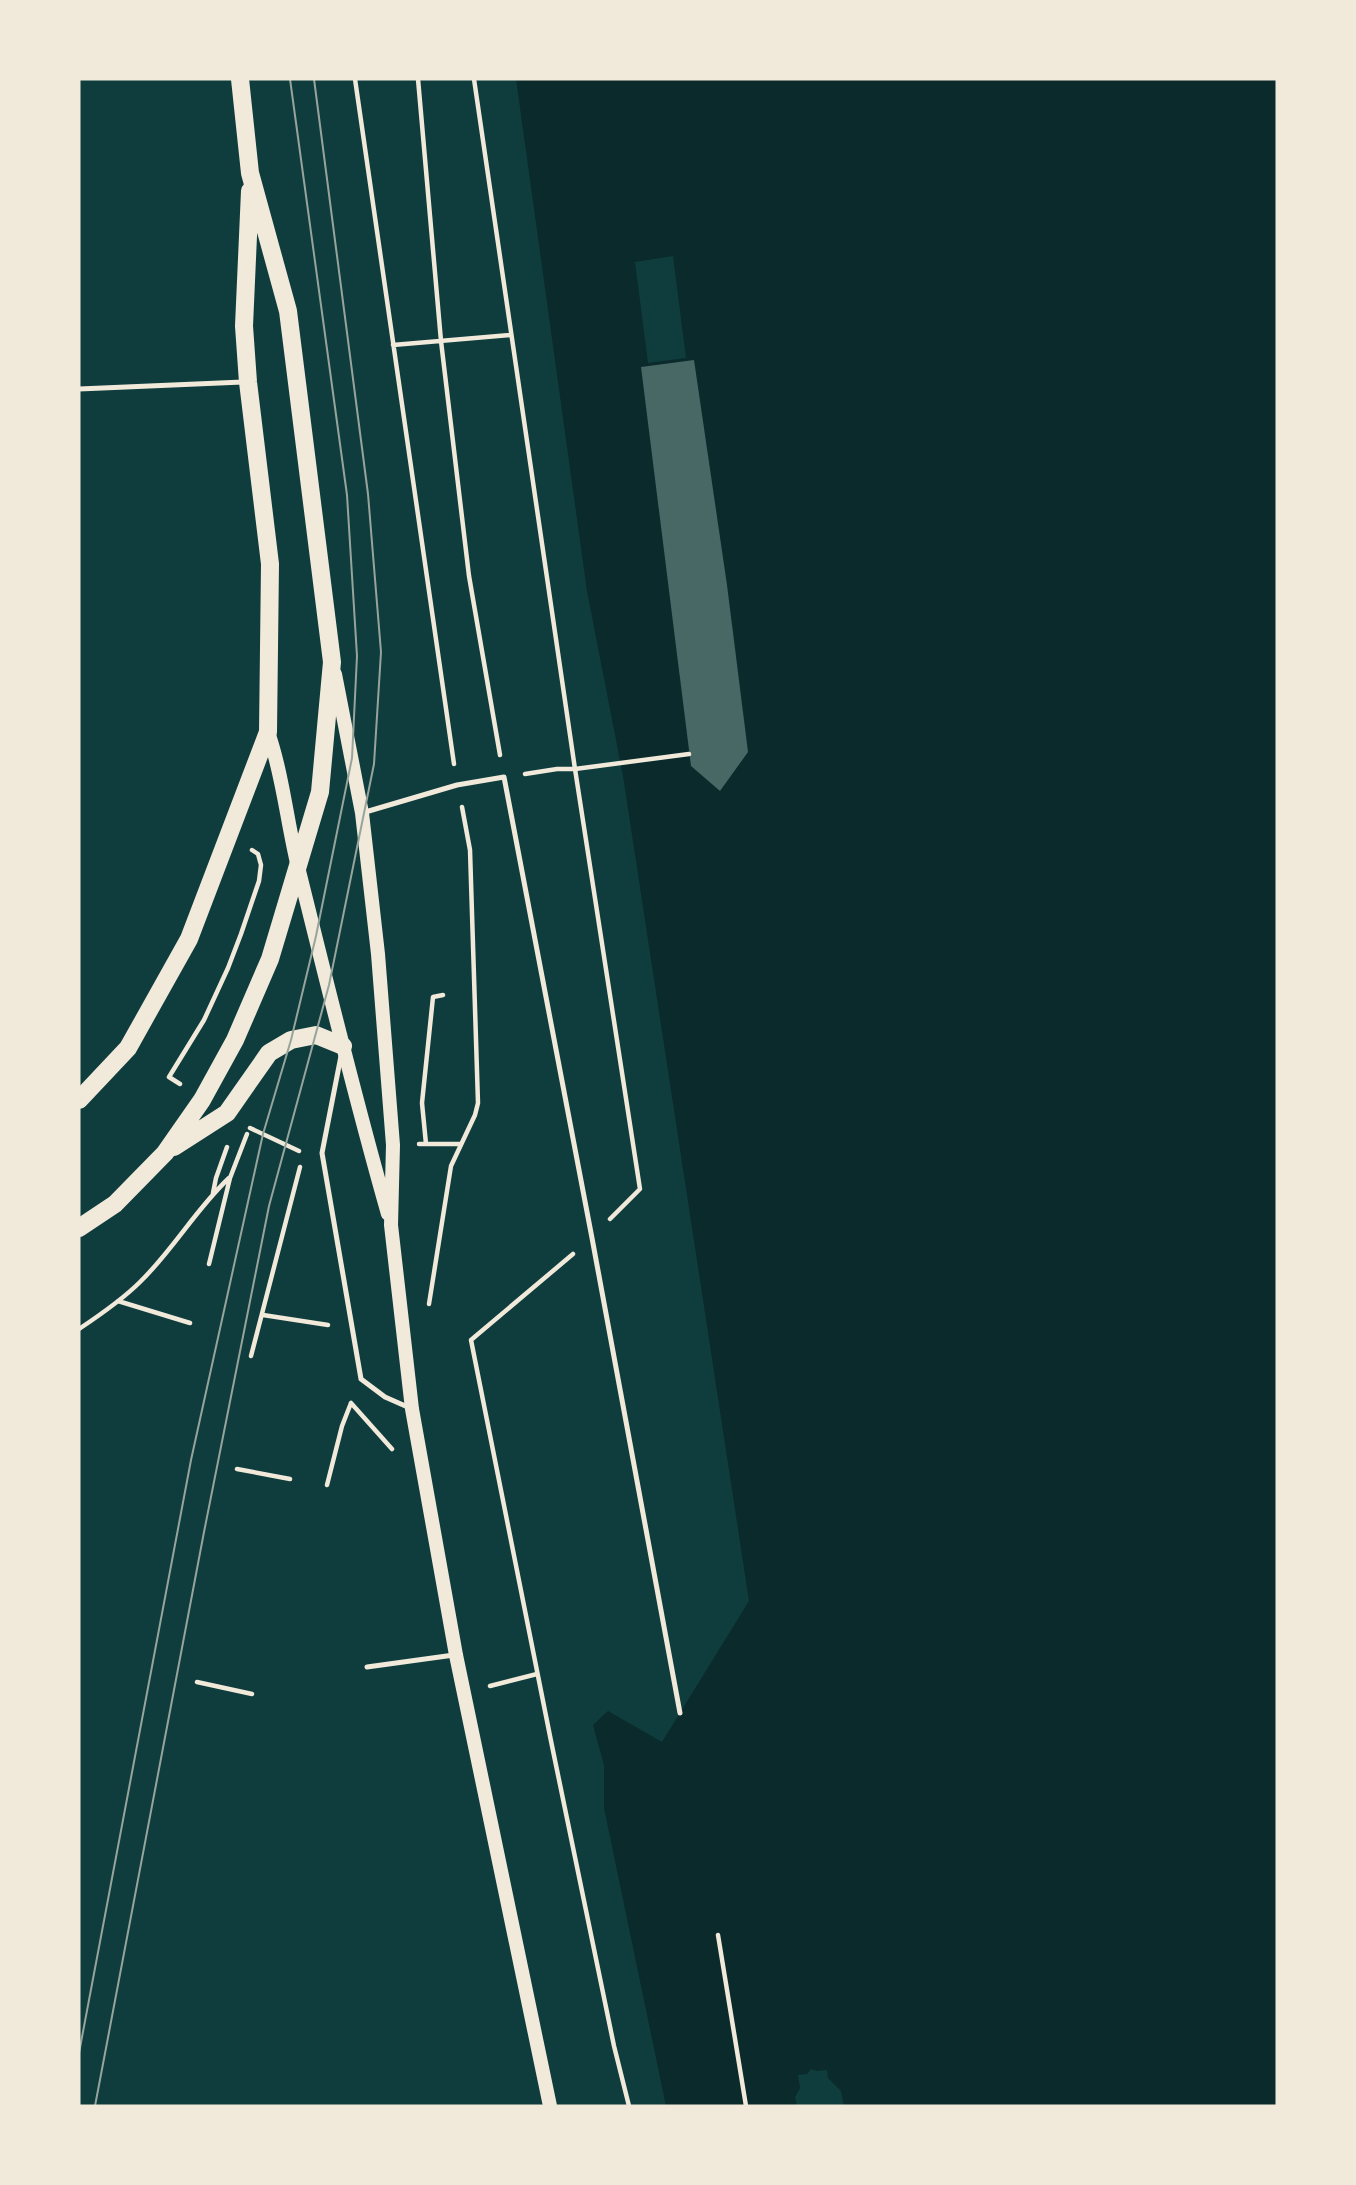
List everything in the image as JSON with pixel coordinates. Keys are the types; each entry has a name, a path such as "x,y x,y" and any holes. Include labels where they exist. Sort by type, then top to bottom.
{"main road":[{"path":"240,79 250,173 244,326 248,382 270,564 268,732 277,758 298,864 343,1046 391,1225"},
{"path":"250,173 288,311 332,662 362,813 378,954 393,1145 391,1225 412,1409 456,1655 550,2106"},
{"path":"79,1228 115,1204 165,1153 202,1100 235,1040 270,958 320,792 332,662"},
{"path":"79,1100 128,1048 189,939 268,732"},
{"path":"165,1153 227,1113 269,1053 290,1040 316,1035 343,1046"}],"lane":[{"path":"79,389 248,382"},
{"path":"362,813 457,785 504,777 680,1713"},
{"path":"343,1046 322,1153 361,1379 385,1397 412,1409"},
{"path":"367,1667 456,1655"}],"path":[{"path":"355,79 457,785 470,850 478,1103 451,1166 427,1315"},
{"path":"418,79 441,341 469,576 504,777"},
{"path":"474,79 510,335 640,1189 592,1238 471,1340 537,1674 614,2046 629,2106"},
{"path":"393,345 510,335"},
{"path":"529,773 690,754"},
{"path":"426,1144 422,1103 433,997 443,995"},
{"path":"209,1264 230,1178 250,1127 303,1153"},
{"path":"251,1356 300,1166"},
{"path":"79,1329 140,1283 213,1193 230,1178"},
{"path":"118,1301 190,1323"},
{"path":"263,1315 328,1325"},
{"path":"327,1485 342,1426 351,1403"},
{"path":"237,1469 290,1479"},
{"path":"504,1682 537,1674"},
{"path":"197,1682 252,1695"},
{"path":"718,1936 746,2106"}],"water":[{"path":"516,79 1277,79 1277,2106 666,2106 604,1808 604,1765 593,1725 608,1711 662,1742 749,1601 623,776 587,591"}],"pier":[{"path":"673,256 686,358 648,363 635,262"},
{"path":"811,2069 827,2070 828,2078 841,2091 844,2106 797,2106 795,2097 800,2088 798,2075 807,2074"}],"building":[{"path":"694,360 748,752 720,791 691,766 641,367"}],"tram line":[{"path":"79,2053 191,1460 263,1134 291,1040 316,936 352,758 357,656 347,495 290,79"},
{"path":"95,2106 269,1206 329,985 374,764 381,652 368,494 314,79"}]}
